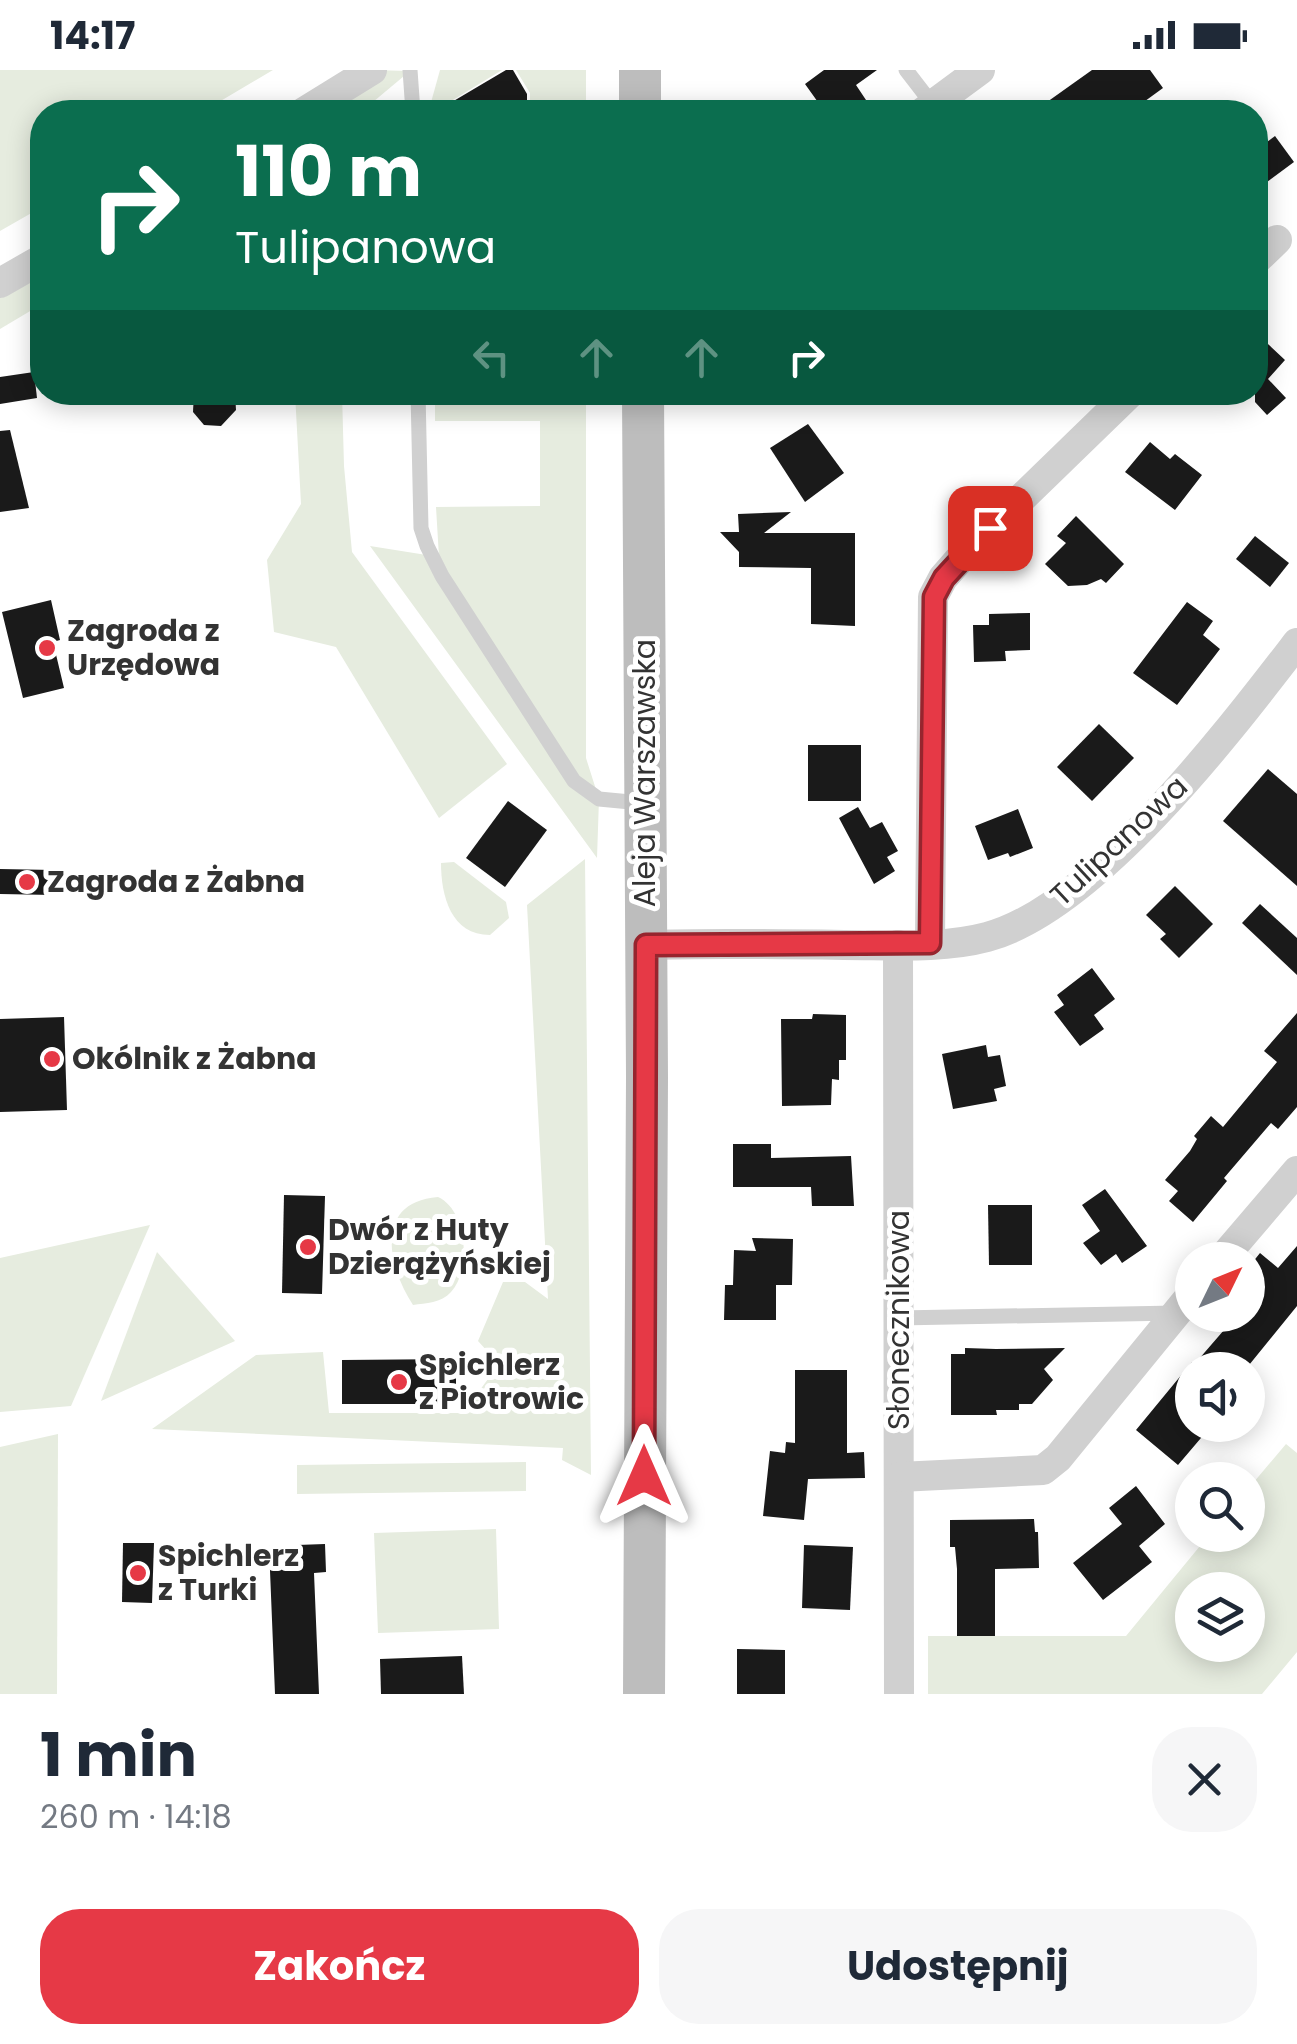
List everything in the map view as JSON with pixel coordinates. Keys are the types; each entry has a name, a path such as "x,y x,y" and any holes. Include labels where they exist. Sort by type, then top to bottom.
{"street":[{"path":"323,100 372,70"},
{"path":"640,70 640,100"},
{"path":"940,100 980,70"},
{"path":"0,283 30,267"},
{"name":"Aleja Warszawska","path":"643,405 644,1694"},
{"path":"930,943 934,597 964,554 1118,405"},
{"name":"Tulipanowa","path":"646,945 898,946 987,937 1022,924 1082,884 1214,748 1297,642"},
{"name":"Słonecznikowa","path":"898,946 899,1694"},
{"path":"1236,1242 1297,1171"},
{"path":"900,1477 1042,1470 1058,1458 1175,1315"}],"lane":[{"path":"410,70 412,100"},
{"path":"906,70 923,100"},
{"path":"418,405 421,528 427,546 560,762 590,795 645,804"},
{"path":"898,1318 1175,1304"}],"shaded area":[{"path":"0,70 273,70 222,100 30,100 30,214 0,231"},
{"path":"372,70 410,71 375,100 321,100"},
{"path":"440,70 502,70 453,100 432,100"},
{"path":"516,70 586,70 586,100 530,100"},
{"path":"30,266 30,311 0,329 0,283"},
{"path":"296,405 342,405 352,552 507,764 439,818 336,647 274,632 267,560 301,504"},
{"path":"435,405 586,405 586,758 599,799 597,858 370,546 439,557 436,507 540,506 540,421 435,421"},
{"path":"585,859 591,1475 562,1460 563,1448 152,1429 256,1355 323,1352 329,1413 463,1413 499,1364 478,1341 503,1282 525,1282 548,1299 527,905"},
{"path":"454,862 506,902 509,918 490,935 466,928 451,911 443,888 441,863"},
{"path":"438,1197 448,1204 460,1227 462,1269 447,1296 413,1305 393,1255 395,1223 403,1210 417,1201"},
{"path":"150,1225 71,1406 0,1412 0,1258"},
{"path":"157,1252 235,1341 101,1401"},
{"path":"58,1434 57,1694 0,1694 0,1447"},
{"path":"1286,1444 1297,1453 1297,1652 1262,1694 928,1694 928,1636 1126,1636 1175,1576 1175,1662 1265,1662 1265,1572 1179,1572 1195,1552 1265,1552 1265,1469"},
{"path":"526,1462 526,1491 297,1494 297,1465"},
{"path":"496,1529 499,1629 378,1633 374,1533"}],"building":[{"path":"506,70 513,70 527,94 527,100 455,100"},
{"path":"824,70 877,70 856,85 866,100 816,100 805,84"},
{"path":"1092,70 1150,70 1163,88 1146,100 1050,100"},
{"path":"1275,136 1294,162 1268,181 1268,141"},
{"path":"1268,344 1285,360 1268,379"},
{"path":"30,373 30,399 0,404 0,377"},
{"path":"1268,379 1286,398 1267,415 1258,405 1268,405"},
{"path":"193,405 236,405 236,410 221,426 204,425 193,412"},
{"path":"808,424 844,473 805,502 770,448"},
{"path":"10,430 29,508 0,512 0,431"},
{"path":"1150,442 1170,459 1175,454 1202,475 1175,510 1125,472"},
{"path":"791,512 764,533 855,533 855,626 811,624 811,568 739,567 739,552 720,532 739,532 738,514"},
{"path":"1076,516 1124,564 1106,583 1101,579 1068,586 1045,564 1066,543 1057,536"},
{"path":"1255,536 1289,563 1270,587 1236,559"},
{"name":"Zagroda z Urzędowa","path":"51,600 60,640 53,642 64,688 23,698 2,612"},
{"path":"1187,602 1213,621 1203,635 1220,649 1177,705 1133,673"},
{"path":"1030,613 1030,650 1005,651 1006,661 974,662 973,625 989,625 989,614"},
{"path":"1099,724 1134,758 1092,801 1057,767"},
{"path":"808,745 861,745 861,801 808,801"},
{"path":"1268,769 1297,794 1297,886 1223,821"},
{"path":"508,801 547,830 505,887 466,858"},
{"path":"858,807 870,828 882,822 898,851 887,857 895,871 874,884 839,818"},
{"path":"1018,809 1033,848 988,860 975,826"},
{"name":"Zagroda z Żabna","path":"0,869 54,870 53,895 0,894"},
{"path":"1175,886 1213,924 1179,958 1160,939 1166,934 1146,915"},
{"path":"1260,904 1297,938 1297,975 1242,923"},
{"path":"1092,968 1115,999 1094,1015 1104,1029 1080,1046 1054,1012 1064,1005 1057,995"},
{"path":"1297,1013 1297,1107 1278,1129 1271,1123 1193,1222 1169,1201 1178,1191 1165,1180 1190,1151 1197,1139 1194,1136 1211,1116 1223,1127 1277,1062 1264,1051"},
{"path":"813,1014 846,1015 846,1060 839,1060 839,1080 832,1079 831,1105 782,1106 781,1019 812,1019"},
{"name":"Okólnik z Żabna","path":"64,1017 67,1110 0,1112 0,1019"},
{"path":"986,1045 988,1057 1000,1055 1006,1086 994,1089 997,1101 953,1109 942,1054"},
{"path":"733,1144 771,1144 771,1158 851,1156 854,1206 812,1206 811,1187 733,1187"},
{"path":"1105,1189 1147,1246 1122,1263 1116,1254 1101,1265 1083,1243 1100,1231 1082,1205"},
{"name":"Dwór z Huty Dzierążyńskiej","path":"284,1195 325,1196 322,1294 282,1293"},
{"path":"988,1205 1032,1205 1032,1265 989,1265"},
{"path":"752,1238 793,1239 792,1285 776,1285 776,1320 724,1320 725,1285 733,1285 734,1250 756,1251"},
{"path":"1297,1246 1297,1306 1260,1352 1205,1352 1222,1332 1265,1332 1265,1257 1278,1268"},
{"path":"965,1348 1065,1348 1044,1369 1053,1380 1032,1404 1019,1404 1019,1410 996,1410 997,1415 951,1415 951,1354 965,1354"},
{"name":"Spichlerz z Piotrowic","path":"456,1359 456,1404 342,1404 342,1360"},
{"path":"795,1370 847,1370 847,1453 864,1452 865,1478 808,1479 804,1520 763,1516 770,1451 785,1453 786,1442 795,1443"},
{"path":"1175,1383 1175,1442 1198,1442 1181,1462 1175,1462 1136,1430"},
{"path":"1136,1486 1165,1524 1139,1546 1152,1562 1103,1600 1073,1563 1122,1524 1109,1508"},
{"path":"1034,1519 1039,1568 995,1569 995,1636 957,1636 957,1569 955,1547 950,1547 950,1520"},
{"name":"Spichlerz z Turki","path":"123,1543 154,1543 152,1603 122,1602"},
{"path":"325,1544 326,1572 314,1573 319,1694 275,1694 269,1546"},
{"path":"804,1545 853,1547 850,1610 802,1608"},
{"path":"737,1649 785,1650 785,1694 737,1694"},
{"path":"462,1656 464,1694 381,1694 380,1659"}],"place":[{"name":"Zagroda z Urzędowa","path":"47,648"},
{"name":"Zagroda z Żabna","path":"27,882"},
{"name":"Okólnik z Żabna","path":"52,1059"},
{"name":"Dwór z Huty Dzierążyńskiej","path":"308,1247"},
{"name":"Spichlerz z Piotrowic","path":"399,1382"},
{"name":"Spichlerz z Turki","path":"138,1573"}],"route":[{"path":"644,1476 646,945 930,943 934,597 944,578 990,528"}]}
